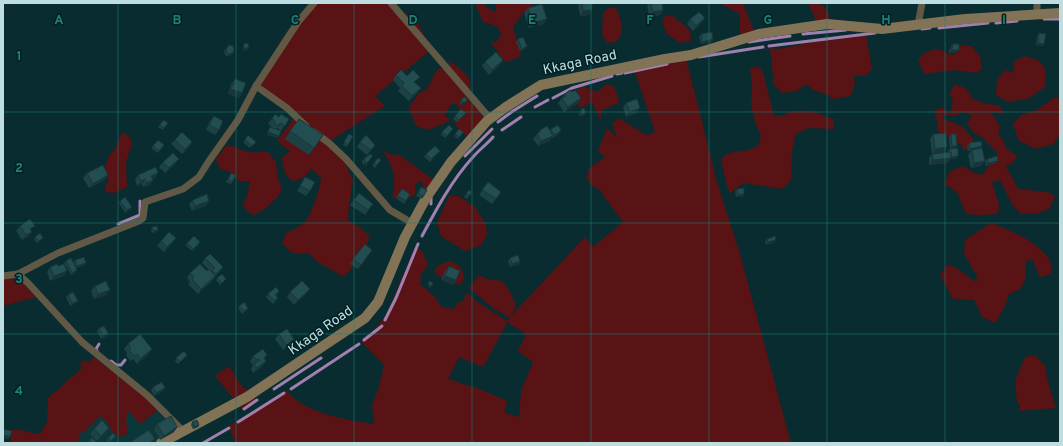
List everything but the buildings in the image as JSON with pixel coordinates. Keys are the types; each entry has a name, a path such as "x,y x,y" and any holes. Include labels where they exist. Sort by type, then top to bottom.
{"street":[{"path":"3,276 18,274 58,253 139,221 143,218 145,202 183,188 199,177 238,120 256,86 298,22 314,3"},
{"path":"391,3 487,115 492,117"},
{"path":"918,25 922,3"},
{"path":"1037,3 1037,14"},
{"name":"Kkaga Road","path":"161,443 247,397 365,318 378,302 412,223 426,198 451,162 481,127 492,117 541,85 691,55 759,34 827,24 882,29 965,19 1060,13"},
{"path":"256,86 287,108 303,124 329,143 346,159 390,210 412,223"},
{"path":"18,274 82,342 148,395 183,431"}],"shaded area":[{"path":"316,3 388,3 397,13 405,13 416,20 424,34 422,45 428,52 375,96 385,106 330,141 259,85 283,37 301,22"},
{"path":"475,3 483,3 490,10 496,12 495,3 531,3 533,10 524,12 513,27 521,55 516,59 505,62 490,41 496,43 502,34 496,26 483,22"},
{"path":"743,3 757,39 747,41 740,34 740,14 722,4"},
{"path":"808,3 822,5 826,9 830,16 826,28 818,28"},
{"path":"611,7 616,8 618,12 622,30 616,42 607,43 602,34 603,14 605,10"},
{"path":"671,15 690,30 691,41 680,43 666,33 662,20 666,16"},
{"path":"866,35 872,69 865,76 853,76 855,83 851,96 832,99 829,95 815,91 806,84 797,91 782,93 774,85 770,48 778,49 841,37"},
{"path":"957,45 971,46 980,56 982,68 976,73 955,70 924,74 918,60 924,53 936,49 954,55"},
{"path":"1024,56 1038,60 1045,68 1045,87 1030,98 1008,102 996,95 997,80 1005,70 1014,73 1014,62"},
{"path":"686,58 717,182 740,254 791,443 235,443 229,426 287,390 303,405 322,413 354,421 374,424 372,405 378,390 384,365 361,341 376,328 388,311 415,247 422,251 428,265 421,274 420,284 434,296 442,307 453,309 459,302 463,301 467,293 479,303 507,321 510,318 494,309 469,288 479,275 488,279 502,281 510,291 516,306 511,316 585,237 593,247 623,222 598,188 592,186 586,179 588,172 587,170 605,157 598,150 607,128 617,138 612,123 619,118 646,135 655,132 634,69","holes":["507,322 526,334 518,351 533,362 521,391 519,417 505,413 507,401 482,390 448,379 459,357 483,367"]},
{"path":"449,60 467,76 470,85 469,99 481,113 484,122 469,137 460,132 454,121 460,112 457,104 451,104 445,115 450,121 428,130 416,126 409,108 418,94 427,89 436,71 440,68 449,69"},
{"path":"758,66 763,72 774,116 782,116 798,111 813,112 834,120 834,129 809,128 796,134 792,151 791,180 782,189 744,183 730,193 727,187 721,159 731,153 758,146 761,136 755,122 751,104 752,88 750,69"},
{"path":"607,84 614,87 619,103 602,110 601,121 592,102 580,108 574,98 577,90 582,86 597,92"},
{"path":"954,84 966,88 973,99 986,104 999,105 1004,114 991,112 1000,126 998,134 1003,139 1006,148 1017,156 1013,163 1006,166 1018,189 1047,192 1055,196 1049,209 1038,213 1021,214 1012,204 1000,180 992,182 999,205 998,214 966,214 957,192 945,184 949,172 963,166 982,175 998,153 983,138 973,132 967,123 972,116 963,112 956,116 945,115 942,118 963,127 973,139 973,148 963,150 962,145 938,132 934,111 942,107 950,114 953,102 950,94"},
{"path":"1055,97 1060,99 1060,134 1054,144 1036,149 1019,141 1013,124 1021,115 1037,110"},
{"path":"294,118 317,136 344,161 353,180 348,220 369,235 364,253 344,277 316,261 309,253 294,254 282,244 286,233 300,226 309,216 321,181 321,177 310,168 310,171 303,178 293,181 284,171 282,158 290,151 277,141"},
{"path":"122,132 130,137 132,144 126,162 127,187 114,193 105,192 106,184 109,181 104,171 108,157 115,149"},
{"path":"226,146 233,146 253,152 267,151 276,162 278,178 282,190 270,205 254,215 248,212 243,206 248,193 250,181 239,181 234,174 219,168 216,159"},
{"path":"383,150 393,156 398,154 435,181 429,188 424,189 422,182 420,181 415,185 416,193 414,196 405,199 392,198 394,191 393,173"},
{"path":"449,196 459,196 476,208 486,225 487,235 481,245 465,251 441,236 437,223"},
{"path":"991,223 1023,237 1037,246 1044,252 1050,261 1052,274 1040,277 1032,259 1026,261 1026,278 1020,289 1009,294 1004,308 995,323 982,317 974,300 953,299 940,275 948,264 958,269 976,282 977,276 964,254 965,240"},
{"path":"449,261 458,265 463,272 464,279 459,285 444,280 434,272 437,266"},
{"path":"11,278 20,280 37,297 3,306 3,279"},
{"path":"1035,355 1045,366 1056,408 1019,411 1020,406 1017,401 1015,381 1025,357"},
{"path":"94,357 144,396 157,411 140,424 128,411 126,421 128,430 126,435 118,437 110,429 108,422 100,416 85,431 79,434 78,443 10,443 12,430 22,430 40,434 47,422 48,398 82,368 80,364 85,360 89,362"},
{"path":"229,366 241,385 257,400 243,410 215,376"},
{"path":"118,398 140,424 157,411 178,432 180,438 177,443 56,443 85,431"}],"waterway":[{"path":"1044,19 1060,19"},
{"path":"996,23 1017,21"},
{"path":"939,28 988,23"},
{"path":"922,29 930,28"},
{"path":"803,34 846,30"},
{"path":"769,46 875,33"},
{"path":"749,42 790,36"},
{"path":"699,57 763,47"},
{"path":"625,73 667,64"},
{"path":"617,74 622,73"},
{"path":"553,98 572,88 612,76"},
{"path":"498,122 537,96"},
{"path":"535,107 548,100"},
{"path":"502,130 521,117"},
{"path":"465,156 492,129"},
{"path":"422,236 458,175 475,154 493,137"},
{"path":"431,197 431,204"},
{"path":"118,224 140,215 140,201"},
{"path":"385,320 396,298 418,244"},
{"path":"364,340 382,326"},
{"path":"97,351 96,349 99,344"},
{"path":"291,389 359,344"},
{"path":"274,389 321,358"},
{"path":"111,361 116,365 121,365 125,360"},
{"path":"238,422 284,393"},
{"path":"244,409 257,400"},
{"path":"203,443 229,428"}]}
